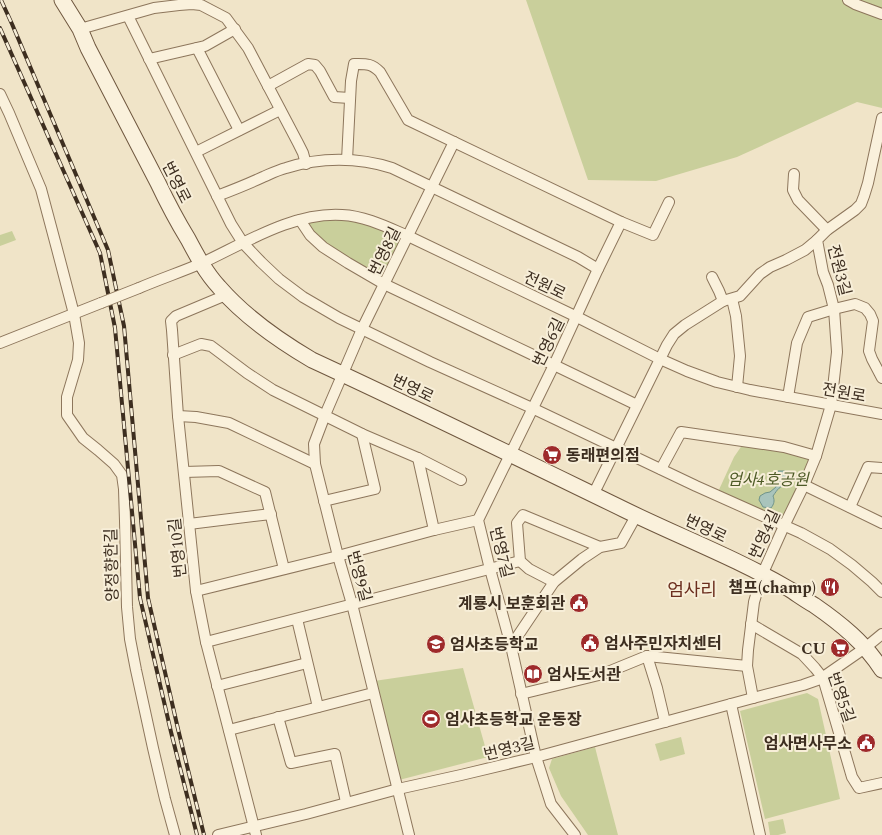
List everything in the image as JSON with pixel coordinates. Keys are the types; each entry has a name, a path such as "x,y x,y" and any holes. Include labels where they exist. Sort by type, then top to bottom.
{"street":[{"name":"번영로","path":"62,0 80,29 172,211 201,263 218,286 239,308 286,346 312,360 510,453 636,516 744,565 790,589 828,615 853,636 865,648 882,670"},
{"path":"848,0 882,14"},
{"path":"80,29 154,8 202,3 226,18 248,48 298,143 306,164"},
{"path":"128,16 231,224 243,243 279,279 292,289 303,297 362,330 801,533 852,565 882,592"},
{"path":"149,59 205,46 235,29"},
{"path":"198,48 239,130"},
{"path":"268,86 308,64 315,65 320,71 334,97 350,98"},
{"path":"347,160 351,81 354,64 368,64 376,67 380,72 408,120 621,222 653,235 669,202"},
{"name":"양정향한길","path":"0,94 41,189 74,314 79,343 78,360 67,397 67,415 83,438 114,464 122,475 125,515 127,607 130,639 153,748 175,835"},
{"path":"196,152 280,110"},
{"name":"전원3길","path":"831,405 837,352 834,309 823,272 817,240 827,230 855,210 860,204 868,183 882,118"},
{"name":"번영8길","path":"343,374 384,284 454,142"},
{"path":"218,196 286,168 332,160 370,162 392,168 432,186 578,257 598,269"},
{"path":"794,174 793,190 798,200 827,230"},
{"name":"전원로","path":"0,343 201,263 289,222 322,215 342,214 360,217 408,236 577,316 660,359 687,371 717,382 737,387 882,414"},
{"path":"300,220 310,235 323,247 384,284 637,406"},
{"name":"번영6길","path":"510,453 554,365 621,222"},
{"path":"593,495 667,345 674,334 685,325 727,300 740,296 760,274 770,267 805,250 817,240"},
{"path":"712,277 719,291 727,300 736,316 740,356 737,387"},
{"name":"번영10길","path":"226,295 176,316 172,321 178,416 196,591 206,642 229,730 251,830"},
{"path":"788,397 797,344 808,317 855,304 865,308 873,321 869,351 882,378"},
{"path":"174,355 201,344 211,346 247,374 273,390 362,434 418,458 461,480"},
{"name":"번영9길","path":"343,374 314,444 315,464 338,556 352,604 409,835"},
{"name":"번영4길","path":"762,575 816,456 831,405"},
{"path":"178,416 196,417 229,423 315,464"},
{"path":"660,469 682,432 784,447 816,456"},
{"path":"324,501 375,489 362,434"},
{"name":"번영7길","path":"510,453 478,520 511,646 536,757 551,804 575,835"},
{"path":"418,458 434,530"},
{"path":"850,507 868,467 882,468"},
{"path":"184,472 219,471 265,492 284,569"},
{"path":"804,485 882,523"},
{"path":"189,524 271,514"},
{"path":"554,582 529,569 520,561 518,523 523,515 600,547"},
{"path":"511,646 554,582 582,559 600,547 621,543 636,516"},
{"path":"196,591 478,520"},
{"path":"206,642 520,561"},
{"path":"753,698 747,666 748,650 754,602 762,575"},
{"path":"297,619 318,707"},
{"name":"번영5길","path":"751,624 802,654 815,668 823,678 852,777 860,788 882,783"},
{"name":"번영3길","path":"218,835 251,830 346,802 398,789 461,776 536,757 804,685 823,678 882,634"},
{"path":"521,694 604,674 647,656 747,666"},
{"path":"647,656 657,688 665,722"},
{"path":"217,686 307,663"},
{"path":"229,730 373,693"},
{"path":"731,704 760,835"},
{"path":"278,717 291,762 335,754 346,802"}],"green space":[{"path":"526,0 882,0 882,108 857,102 737,157 656,181 588,180"},
{"path":"342,215 408,236 384,284 348,263 300,220"},
{"path":"12,231 16,240 0,246 0,235"},
{"name":"엄사4호공원","path":"745,441 816,456 785,525 717,494 734,457"},
{"name":"엄사초등학교 운동장","path":"463,668 488,757 399,780 374,681"},
{"path":"807,693 818,699 840,799 765,819 740,711"},
{"path":"681,737 685,754 660,761 655,744"},
{"path":"595,747 618,835 588,835 561,796 549,768 552,759"},
{"path":"783,819 786,833 770,835 768,822"}],"water":[{"path":"778,471 785,471 791,477 788,485 779,488 776,491 773,496 774,502 771,508 763,507 759,500 760,496 770,492 776,487 774,476"}],"railway":[{"path":"1,0 108,250 124,326 148,598 204,835"},
{"path":"0,28 100,253 115,328 140,598 197,835"}],"place":[{"name":"동래편의점","path":"552,455"},
{"name":"챔프(champ)","path":"830,587"},
{"name":"계룡시 보훈회관","path":"579,603"},
{"name":"엄사주민자치센터","path":"590,643"},
{"name":"엄사초등학교","path":"436,644"},
{"name":"CU","path":"840,648"},
{"name":"엄사도서관","path":"533,674"},
{"name":"엄사초등학교 운동장","path":"431,719"},
{"name":"엄사면사무소","path":"866,743"}],"district":[{"name":"엄사리","path":"692,590"}]}
